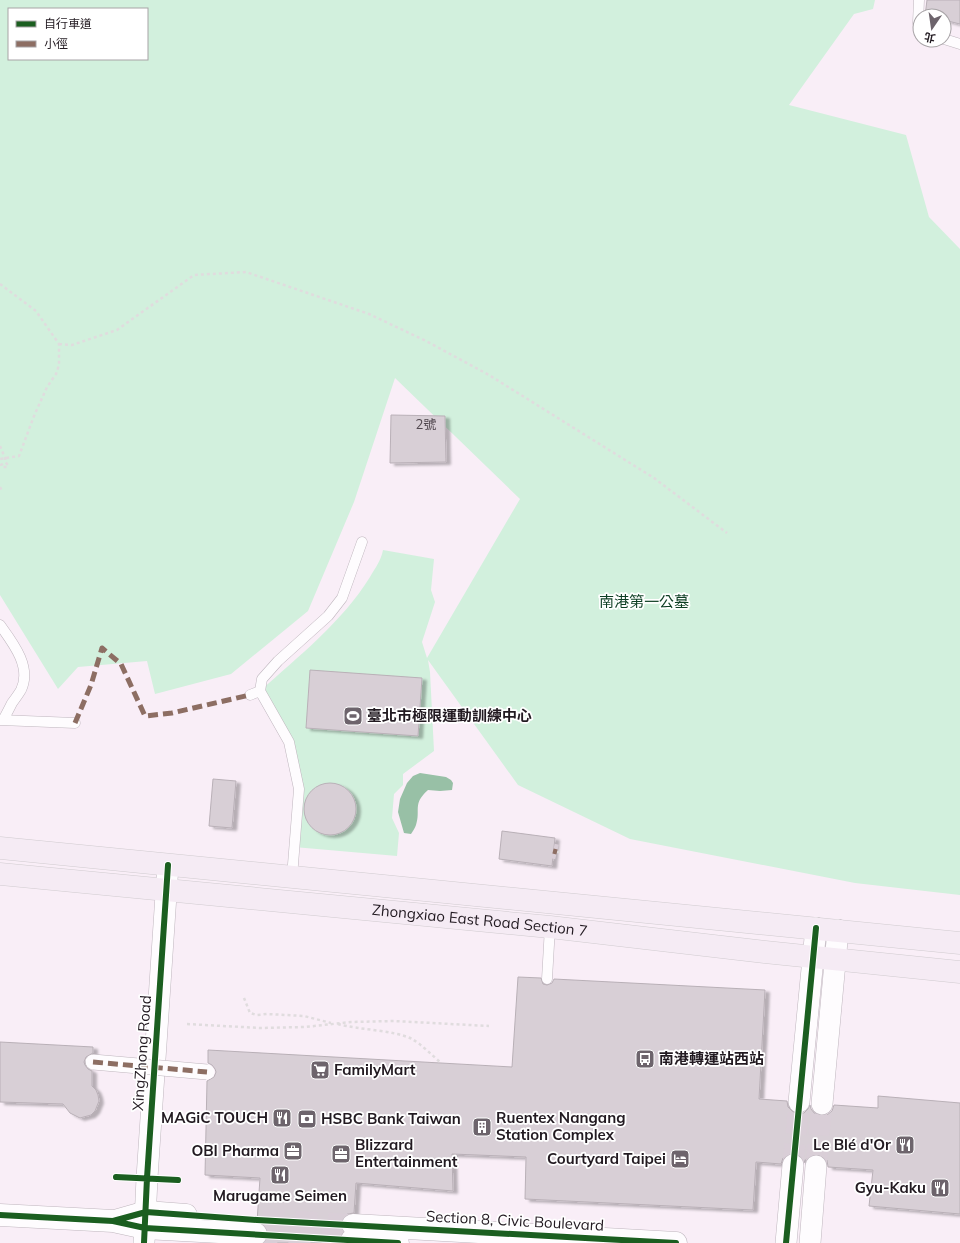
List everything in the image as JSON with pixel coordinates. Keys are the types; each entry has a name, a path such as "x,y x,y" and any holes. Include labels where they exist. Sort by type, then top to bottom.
{"main road":[{"name":"Zhongxiao East Road Section 7","path":"0,848 960,943"},
{"name":"Zhongxiao East Road Section 7","path":"0,874 550,927 960,972"}],"street":[{"name":"XingZhong Road","path":"145,1228 168,865"},
{"path":"799,1102 812,956 816,928"},
{"path":"822,1104 838,930"},
{"path":"93,1062 207,1072"},
{"path":"786,1243 793,1165"},
{"path":"810,1243 816,1166"},
{"path":"0,1216 113,1221 145,1228 257,1227"},
{"name":"Section 8, Civic Boulevard","path":"398,1243 352,1232 488,1238 676,1243"}],"lane":[{"path":"292,878 299,789 289,742 255,693 262,679 278,662 328,616 342,598 362,542"},
{"path":"0,625 21,659 24,670 24,680 21,690 2,720 75,723"},
{"path":"547,979 550,927"}],"path":[{"path":"59,344 72,345 117,330 194,275 246,272 369,314 426,341 489,375 654,478 728,533"},
{"path":"0,284 36,311 59,344 59,365 56,374 47,387 19,456 5,460 0,459"},
{"path":"0,446 5,460"},
{"path":"1,468 1,465 5,460"},
{"path":"0,487 2,491"},
{"path":"244,998 250,1013 257,1015 267,1014 304,1016 352,1028 395,1034 412,1039 441,1063"},
{"path":"187,1024 260,1028 304,1027 394,1021 489,1026"}],"green space":[{"name":"南港第一公墓","path":"0,0 875,0 873,9 854,14 789,105 906,135 929,217 960,249 960,895 855,883 630,839 518,785 428,660 430,672 434,751 403,774 403,785 394,794 392,818 399,833 397,856 294,847 299,789 289,742 260,691 333,624 359,593 370,577 383,550 434,559 431,590 435,602 422,642 427,658 520,499 395,378 354,502 308,611 231,674 155,694 147,661 78,667 58,689 0,595"}],"shaded area":[{"path":"420,773 446,777 453,783 452,790 428,790 418,803 415,828 411,834 404,833 398,812 400,799 407,783 413,776"}],"building":[{"path":"927,0 960,0 960,24 952,22 952,8 926,8"},
{"path":"391,415 445,416 446,462 390,463"},
{"path":"310,670 422,678 418,736 306,728"},
{"path":"213,779 236,781 232,828 209,826"},
{"path":"330,783 344,787 352,795 356,809 352,823 344,831 330,835 316,831 308,823 304,809 308,795 316,787"},
{"path":"502,831 555,838 552,866 499,859"},
{"name":"Ruentex Nangang Station Complex","path":"518,977 541,978 543,984 547,985 552,983 554,979 765,990 759,1099 787,1101 788,1107 797,1114 804,1113 810,1105 815,1114 821,1116 827,1115 832,1111 834,1105 878,1108 878,1096 960,1103 960,1214 869,1206 873,1170 828,1167 827,1160 817,1154 810,1155 806,1159 805,1163 800,1155 794,1153 788,1154 783,1158 781,1164 756,1162 753,1210 525,1199 526,1157 452,1154 453,1191 356,1183 354,1213 347,1214 342,1219 341,1225 343,1232 340,1243 264,1243 267,1240 267,1229 263,1224 257,1222 260,1178 205,1175 207,1081 214,1077 216,1072 212,1065 208,1063 208,1050 512,1067"},
{"path":"0,1042 93,1047 93,1053 86,1057 84,1062 88,1069 92,1071 92,1086 98,1095 99,1101 95,1111 91,1115 80,1118 70,1113 63,1104 0,1102"}],"tunnel":[{"path":"553,851 557,852"},
{"path":"793,1165 799,1102"},
{"path":"816,1166 822,1104"},
{"path":"262,1220 353,1225"},
{"path":"256,1234 311,1239 352,1240"}],"marked path":[{"path":"75,723 91,685 102,648 121,664 145,716 172,713 250,695"},
{"path":"553,851 557,852"},
{"path":"93,1062 207,1072"}],"cycle path":[{"path":"144,1243 168,865"},
{"path":"786,1243 816,928"},
{"path":"116,1177 178,1180"},
{"path":"113,1221 146,1212 257,1220 676,1243"},
{"path":"0,1215 113,1221 145,1228 398,1243"}],"place":[{"name":"臺北市極限運動訓練中心","path":"353,716"},
{"name":"南港轉運站西站","path":"645,1059"},
{"name":"FamilyMart","path":"320,1070"},
{"name":"MAGiC TOUCH","path":"282,1118"},
{"name":"HSBC Bank Taiwan","path":"307,1119"},
{"name":"Ruentex Nangang Station Complex","path":"482,1127"},
{"name":"Le Blé d'Or","path":"905,1145"},
{"name":"OBI Pharma","path":"293,1151"},
{"name":"Blizzard Entertainment","path":"341,1154"},
{"name":"Courtyard Taipei","path":"680,1159"},
{"name":"Marugame Seimen","path":"280,1175"},
{"name":"Gyu-Kaku","path":"940,1188"}]}
